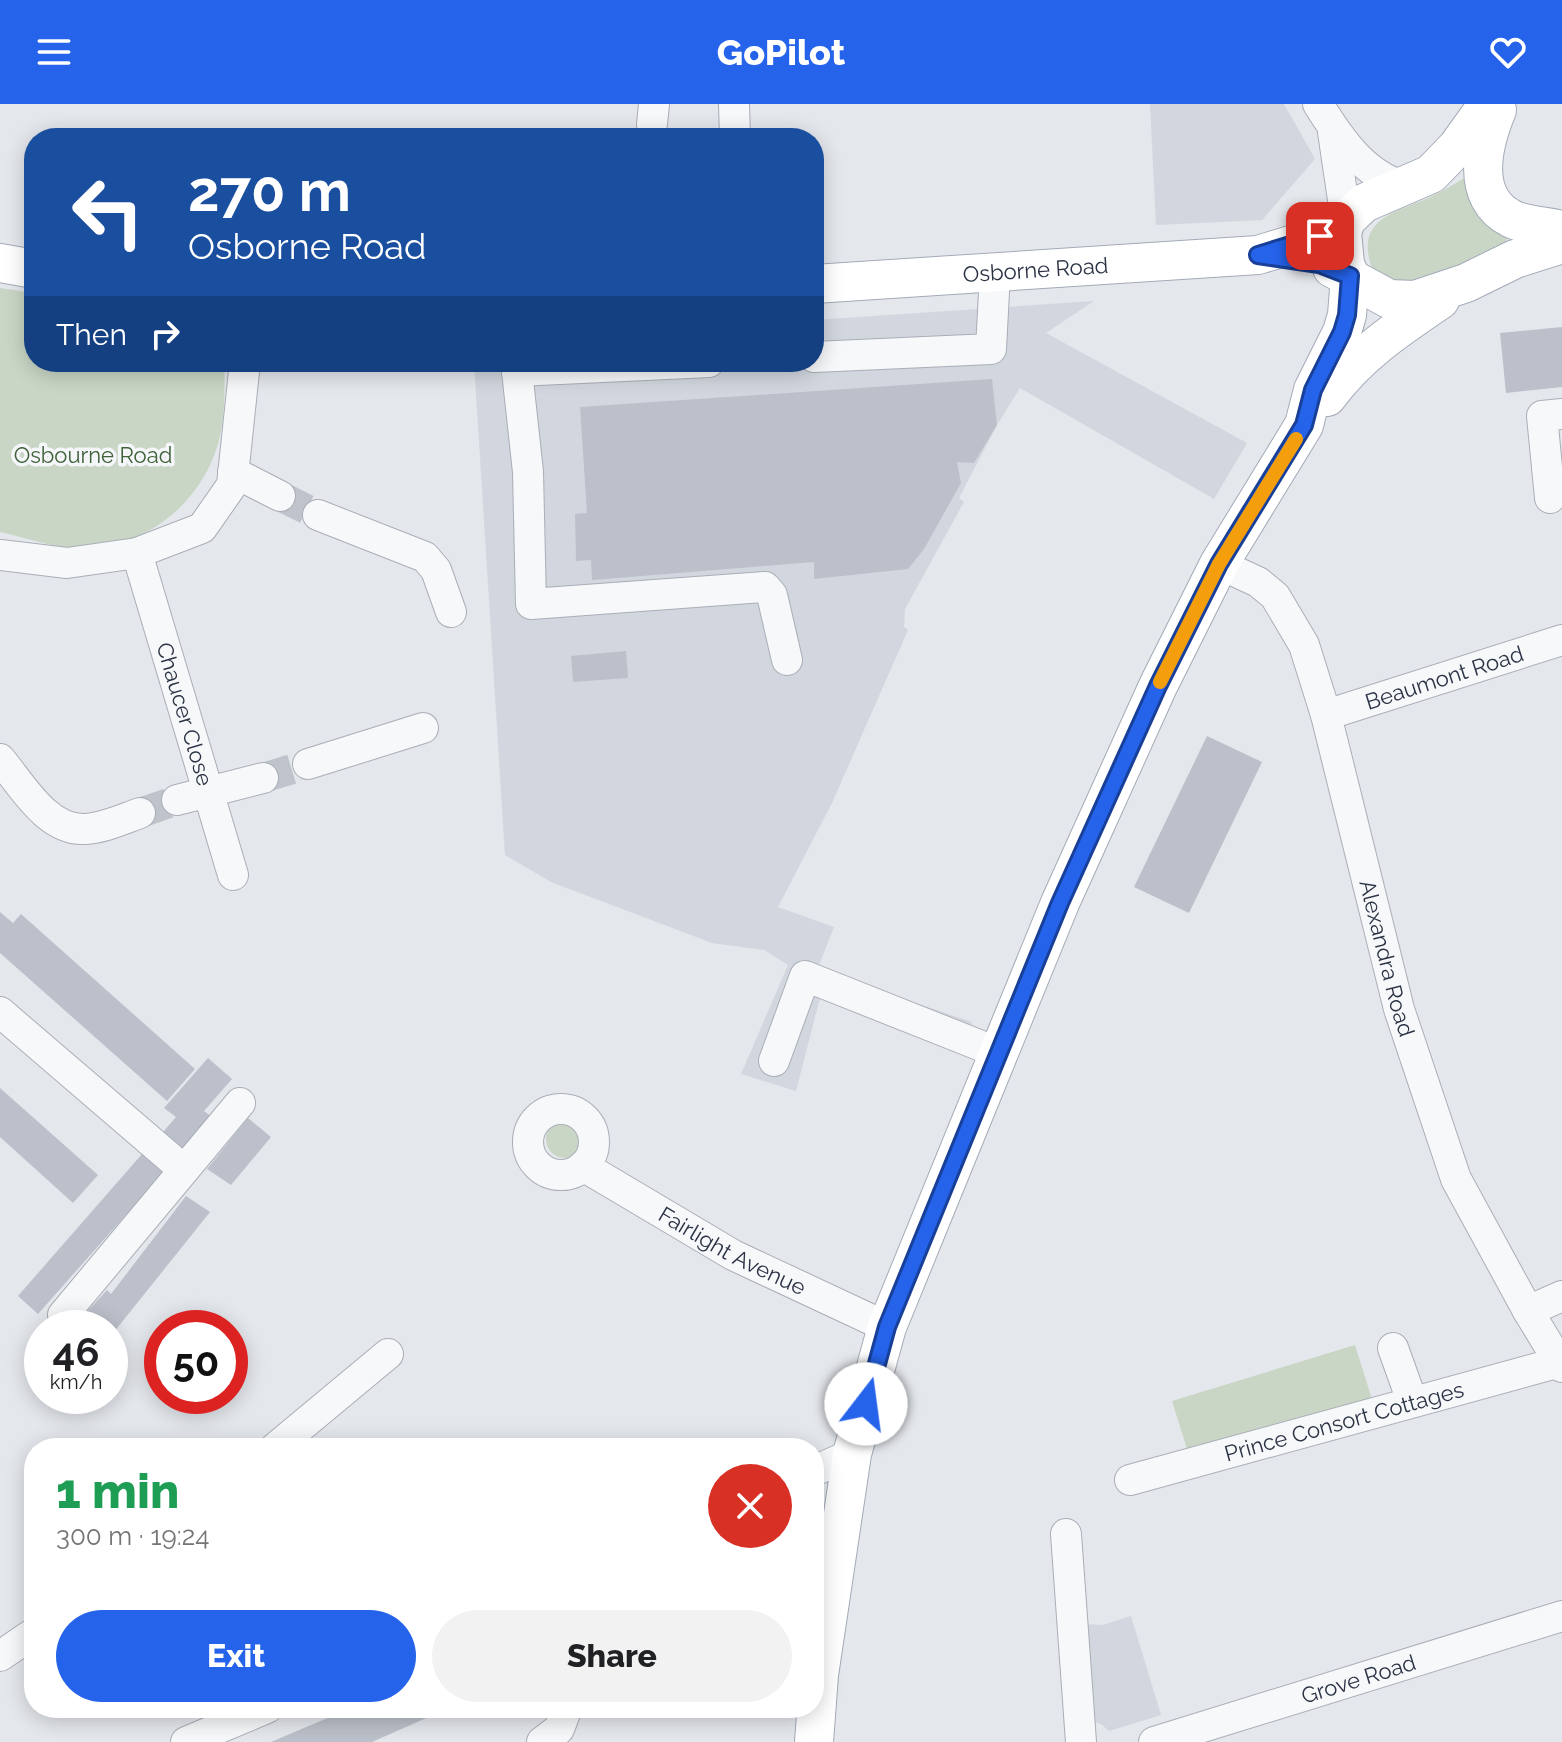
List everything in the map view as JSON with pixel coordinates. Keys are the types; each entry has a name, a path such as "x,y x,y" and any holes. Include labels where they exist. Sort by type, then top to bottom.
{"main road":[{"name":"Osborne Road","path":"1258,255 1320,236 1346,220 1364,203 1431,174 1488,104"},
{"path":"1500,104 1482,157 1482,171 1491,198 1510,218 1562,230"},
{"path":"1304,425 1313,390 1342,332 1347,315 1350,276 1342,242 1346,220"},
{"name":"Osborne Road","path":"824,283 1258,255 1319,264 1350,276 1374,293 1401,301 1415,300 1466,283 1515,259 1562,244"},
{"path":"0,263 24,267"},
{"path":"824,1642 852,1454 887,1327 1060,903 1158,686 1219,564 1304,425 1342,377 1377,343 1466,283"},
{"path":"814,1742 816,1718"}],"street":[{"path":"734,104 735,128"},
{"path":"1325,115 1363,165 1381,178 1403,186"},
{"path":"1325,115 1346,220"},
{"path":"824,357 991,349 995,273"},
{"path":"0,555 67,563 137,553 202,528 232,485 244,372"},
{"path":"517,372 528,472 531,604 765,587 772,595 787,660"},
{"path":"1550,498 1542,416 1562,414"},
{"path":"233,472 280,496"},
{"path":"318,515 425,557 436,570 451,612"},
{"name":"Chaucer Close","path":"137,553 233,875"},
{"name":"Alexandra Road","path":"1219,564 1258,582 1275,596 1304,645 1326,715 1399,1009 1456,1179 1561,1365"},
{"name":"Beaumont Road","path":"1326,715 1562,640"},
{"path":"308,764 423,728"},
{"path":"0,759 47,816 67,828 104,826 140,813"},
{"path":"177,800 263,778"},
{"path":"774,1061 805,976 999,1053"},
{"path":"0,1012 175,1161"},
{"path":"67,1310 175,1161 240,1103"},
{"name":"Fairlight Avenue","path":"583,1166 733,1255 887,1327"},
{"path":"1528,1311 1562,1296"},
{"path":"1393,1348 1412,1401"},
{"path":"287,1438 388,1354"},
{"name":"Prince Consort Cottages","path":"1130,1480 1412,1401 1561,1365"},
{"path":"824,1467 852,1454"},
{"path":"1066,1534 1081,1742"},
{"name":"Grove Road","path":"1154,1742 1562,1616"},
{"path":"0,1656 24,1640"},
{"path":"186,1742 243,1718"},
{"path":"542,1742 559,1729 563,1718"}],"shaded area":[{"path":"1150,104 1284,104 1315,159 1262,220 1156,225"},
{"path":"1094,301 1046,333 1247,443 1214,499 1020,388 959,498 964,502 905,609 904,627 908,630 832,803 778,907 834,927 817,970 972,1022 961,1044 820,998 796,1091 741,1074 788,965 764,950 712,943 551,882 505,855 475,372 824,372 824,319"},
{"path":"1131,1616 1161,1715 1109,1731 1101,1724 1084,1719 1080,1624 1103,1625"}],"green space":[{"path":"1464,178 1479,205 1507,238 1506,243 1410,289 1373,271 1368,241 1378,222"},
{"name":"Osbourne Road","path":"0,288 24,292 24,372 224,372 223,418 213,459 188,499 152,529 108,546 84,549 0,532"},
{"path":"565,1120 579,1125 584,1139 579,1153 565,1158 551,1153 546,1139 551,1125"},
{"path":"1355,1345 1375,1409 1192,1465 1172,1401"}],"building":[{"path":"1562,327 1562,387 1506,393 1500,333"},
{"path":"992,379 997,425 974,463 957,462 961,483 924,549 908,569 814,579 814,562 592,580 591,560 576,561 575,514 587,513 580,407"},
{"path":"626,651 628,678 573,682 571,656"},
{"path":"1207,736 1262,762 1189,913 1134,887"},
{"path":"0,912 13,923 21,914 195,1069 167,1101 0,953"},
{"path":"208,1058 232,1079 204,1111 212,1117 184,1150 163,1132 176,1117 164,1108"},
{"path":"0,1088 98,1175 73,1203 0,1137"},
{"path":"248,1118 271,1137 231,1185 207,1169"},
{"path":"142,1154 163,1173 42,1310 34,1310 18,1296"},
{"path":"186,1196 210,1212 128,1314 128,1310 89,1310 107,1290 111,1294"},
{"path":"327,1718 426,1718 372,1742 271,1742"}],"tunnel":[{"path":"280,496 318,515"},
{"path":"263,778 308,764"},
{"path":"140,813 177,800"}],"slow traffic":[{"path":"1160,682 1219,564 1296,439"}],"route":[{"path":"866,1404 887,1327 1060,903 1158,686 1219,564 1304,425 1313,390 1342,332 1347,315 1350,276 1319,264 1258,255 1320,236"}]}
